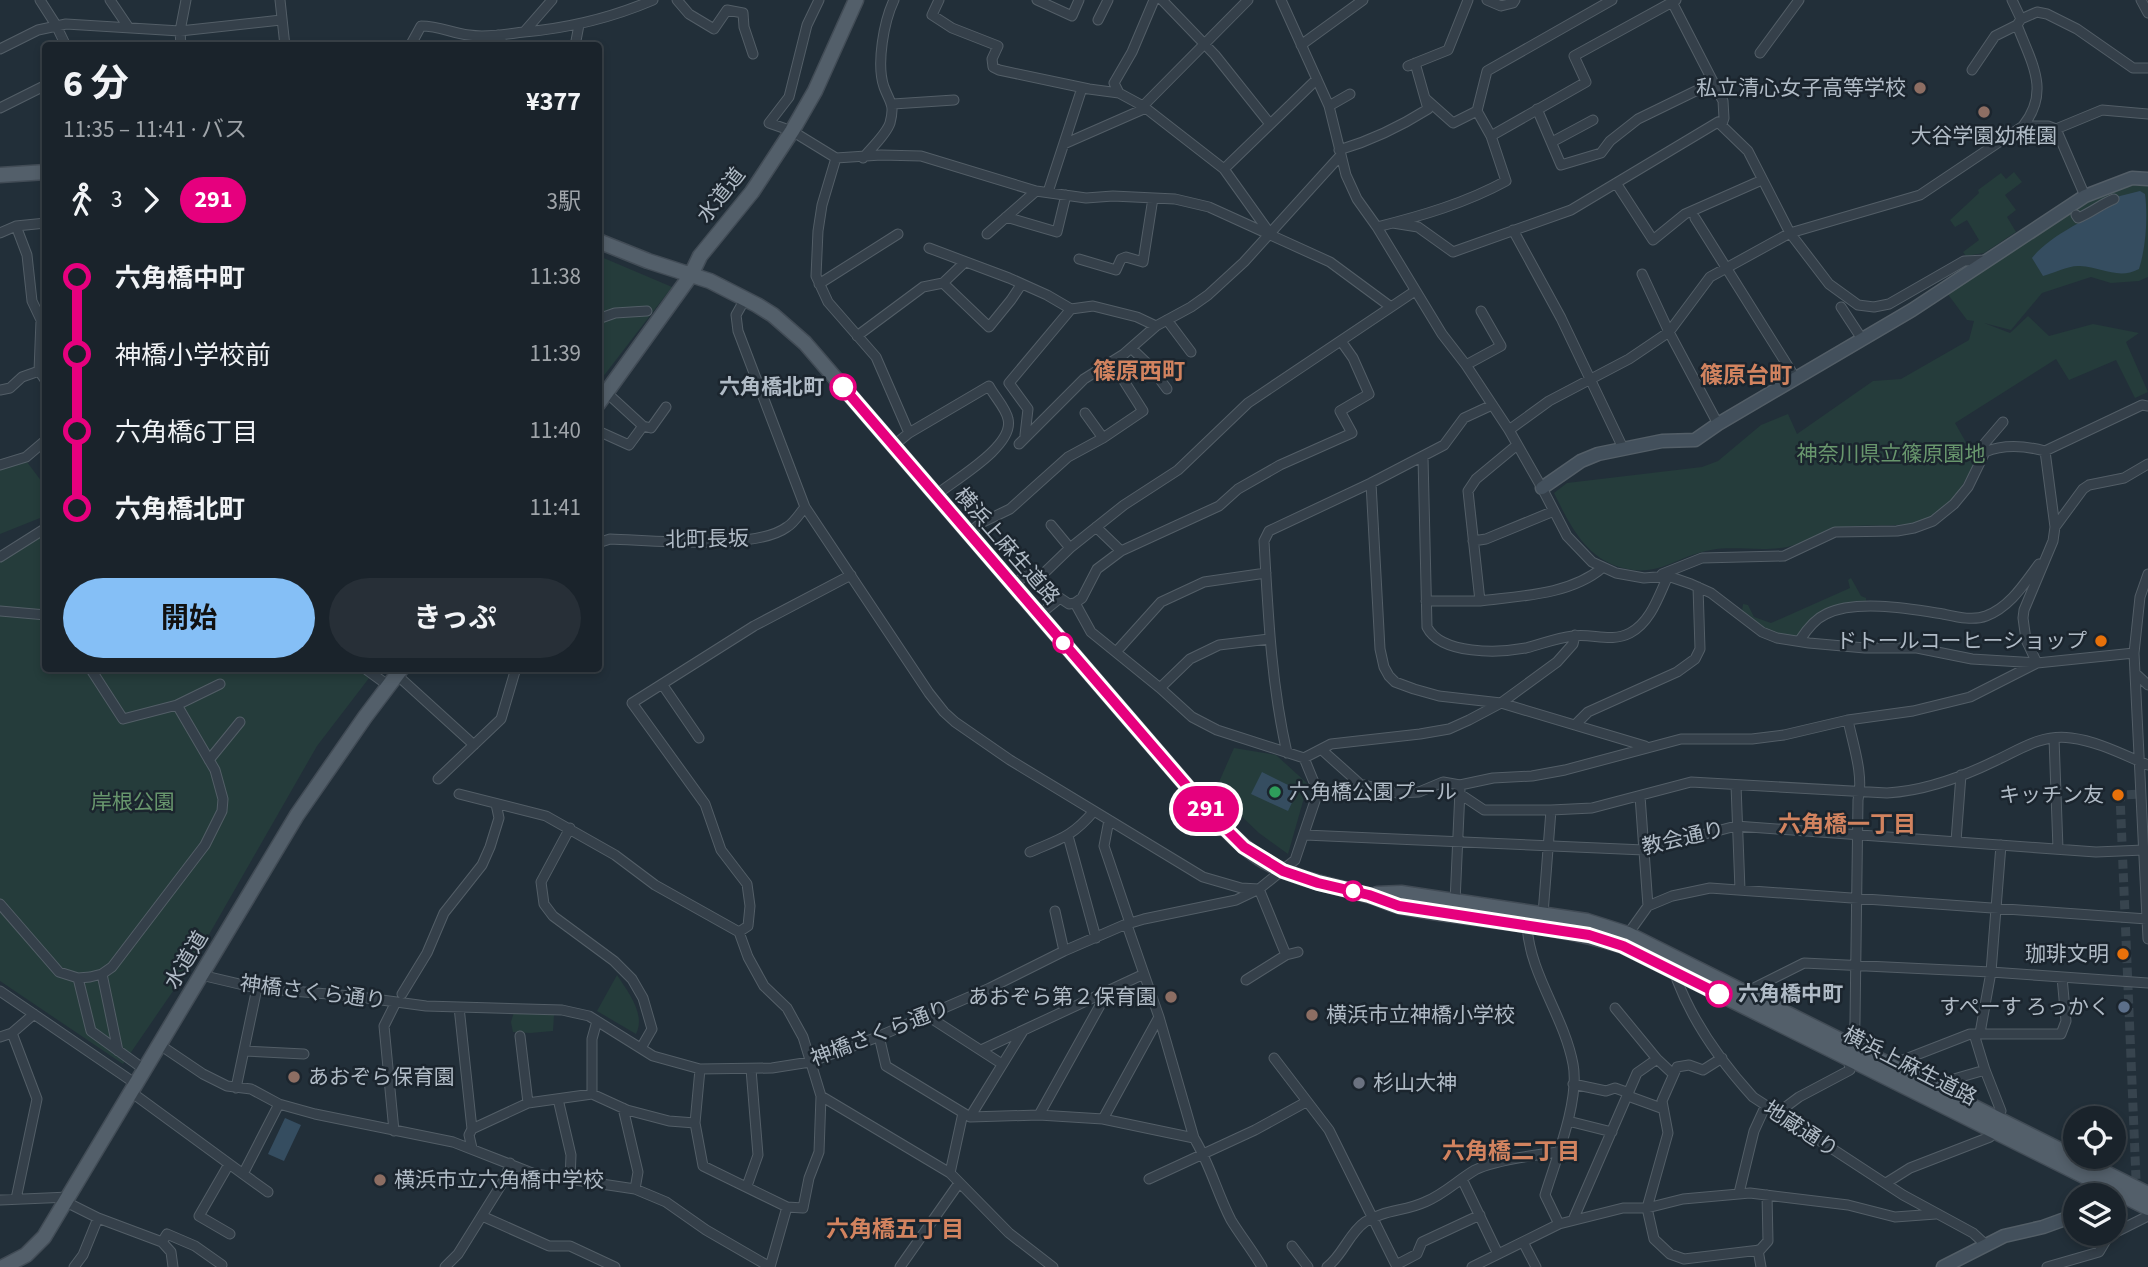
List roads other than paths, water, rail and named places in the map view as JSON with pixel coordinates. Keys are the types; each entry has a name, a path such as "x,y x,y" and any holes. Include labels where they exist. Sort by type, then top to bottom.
{"main road":[{"name":"水道道","path":"603,398 691,275 700,256 752,192 792,131 815,90 856,0"},
{"path":"0,175 42,172"},
{"name":"横浜上麻生道路","path":"602,243 710,281 773,315 805,343 1210,813 1244,847 1283,871 1399,906 1527,926 1623,946 1751,995 1851,1052 1895,1067 1942,1090 1995,1124"},
{"name":"水道道","path":"3,1267 26,1255 36,1246 68,1199 297,815 396,677"},
{"name":"横浜上麻生道路","path":"1369,895 1401,893 1543,914 1587,921 1628,934 1682,968 1995,1124 2104,1183"},
{"name":"横浜上麻生道路","path":"2126,1191 2148,1194"},
{"name":"横浜上麻生道路","path":"2126,1195 2148,1208"}],"street":[{"path":"40,0 64,42"},
{"path":"110,0 129,28"},
{"path":"181,42 186,0"},
{"path":"280,0 284,42"},
{"path":"524,32 552,0"},
{"path":"412,42 421,26 436,26 465,35 524,32 579,25 653,0"},
{"path":"677,0 689,14 714,29 727,10 743,13 744,27 753,54"},
{"path":"819,0 807,25 789,97 769,123 792,131 836,158 921,156 1036,191 1086,198 1175,199 1209,207 1330,262 1391,307"},
{"path":"863,158 889,126 893,104 884,87 882,34 886,16 894,0"},
{"path":"939,0 932,15 952,28 998,46 992,59 993,66 999,70 1119,93 1145,107 1224,169 1270,233"},
{"path":"1037,0 1072,16 1079,0"},
{"path":"1098,20 1108,0"},
{"path":"1119,93 1114,83 1132,52 1154,0"},
{"path":"1161,0 1205,44 1248,93 1270,124"},
{"path":"1064,144 1145,107 1248,0"},
{"path":"1282,0 1329,106 1340,153 1357,199 1442,334 1466,365 1508,430 1567,536 1592,562 1602,568 1644,578 1663,576 1702,558 1784,556 1835,532 1914,528 1933,522 1954,504 1968,487 1985,452 1994,448 2028,447 2045,450 2142,405 2148,405"},
{"path":"1301,45 1363,0"},
{"path":"1071,309 1009,383 1028,409 1021,440 1084,379 1112,362 1157,326 1208,295 1270,233 1340,153 1428,109 1411,64 1448,50 1468,0"},
{"path":"1487,0 1501,6 1515,0"},
{"path":"1377,227 1481,194 1506,181 1491,136 1477,111 1488,71 1612,0"},
{"path":"1760,53 1799,0"},
{"path":"1508,430 1549,401 1629,359 1670,332 1710,277 1790,233 1920,195 2023,126 2032,115 2039,83 2012,0"},
{"path":"2141,0 2148,13"},
{"path":"1491,136 1586,82 1574,56 1674,1 1723,102 1724,118 1721,124"},
{"path":"1972,70 1995,36 2037,12 2048,14 2077,29 2133,68 2148,68"},
{"path":"2,44 56,25 180,31 281,20"},
{"path":"576,42 579,25"},
{"path":"498,34 502,42"},
{"path":"1224,169 1317,79"},
{"path":"1537,110 1560,165 1601,153 1610,141 1638,119 1712,83"},
{"path":"0,108 42,87"},
{"path":"1048,192 1082,88"},
{"path":"1329,106 1350,94"},
{"path":"1426,99 1454,123 1477,111"},
{"path":"893,104 954,100"},
{"path":"2023,126 2048,126 2056,129 2102,110 2148,114"},
{"path":"1552,142 1593,120"},
{"path":"1392,223 1418,227 1453,252 1571,210 1718,122 1748,151 1790,233 1829,285 1858,304 1874,307 1889,304 1964,261 1988,260"},
{"path":"2056,129 2085,196"},
{"path":"836,158 822,205 814,280 828,302 876,357 909,433"},
{"path":"1542,488 1581,461 1623,448 1662,441 1695,440 1912,310 2085,196 2102,192 2132,178 2148,179"},
{"path":"1616,183 1653,240 1685,214 1762,180"},
{"path":"987,233 1036,191"},
{"path":"1006,217 1057,232 1066,195"},
{"path":"1079,259 1116,270 1121,259 1126,257 1143,262 1153,198"},
{"path":"2076,215 2078,218 2088,214 2097,205 2113,199"},
{"path":"1695,218 1796,379"},
{"path":"0,233 16,226 42,223"},
{"path":"16,226 27,255 32,300 41,320 39,371 42,375"},
{"path":"1513,230 1561,318 1623,448"},
{"path":"814,280 898,234"},
{"path":"929,248 1009,278 1071,309 1093,306 1137,317 1157,326"},
{"path":"857,336 923,287 943,283 965,262"},
{"path":"1643,274 1718,424"},
{"path":"943,283 989,327 1021,285"},
{"path":"1013,584 1030,573 1042,575 1070,548 1124,505 1178,470 1248,404 1415,291"},
{"path":"745,299 736,315 738,331 805,507 944,712 1010,760 1203,877 1241,888 1259,889 1286,955"},
{"path":"1840,307 1862,339"},
{"path":"602,317 615,313 647,311"},
{"path":"1466,365 1501,346 1482,311"},
{"path":"1167,320 1191,352"},
{"path":"1039,615 1060,598 1069,604 1082,598 1097,569 1121,551 1219,506 1238,489 1280,465 1352,433 1340,411 1368,394 1353,358 1342,341"},
{"path":"1131,348 1150,366 1167,389"},
{"path":"969,533 981,523 1010,509 1068,457 1103,438 1143,411 1112,362"},
{"path":"0,390 10,388 22,377 39,371"},
{"path":"893,446 909,433 989,386 1009,419 1002,444 936,495"},
{"path":"603,398 643,426 651,428 666,407"},
{"path":"1287,753 1269,639 1264,541 1269,531 1423,457 1444,445 1464,418 1492,405"},
{"path":"1084,413 1103,438"},
{"path":"1982,451 1985,443 2003,422"},
{"path":"602,433 629,445 643,426"},
{"path":"0,465 26,457 42,443"},
{"path":"1480,601 1467,495 1476,479 1517,445"},
{"path":"2037,663 2026,640 2023,618 2053,541 2055,527 2045,450"},
{"path":"1423,457 1426,601 1429,631 1434,639 1456,648 1516,649 1574,635 1604,639 1621,636 1633,632 1653,608 1663,576"},
{"path":"2055,527 2089,485 2124,478 2148,464"},
{"path":"1371,483 1380,649 1384,667 1395,681 1439,696 1501,703 1646,747"},
{"name":"北町長坂","path":"602,542 610,539 751,540 787,528 805,507"},
{"path":"1472,541 1486,540 1554,511"},
{"path":"1051,525 1070,548"},
{"path":"1096,527 1121,551"},
{"path":"0,557 42,531"},
{"path":"1800,640 1815,621 1826,614 1848,608 1903,609 1964,618 1983,617 2008,603 2046,554"},
{"path":"1426,601 1480,601 1560,589 1595,574 1602,568"},
{"path":"1116,652 1161,602 1204,583 1266,573"},
{"path":"739,932 748,926 750,906 747,884 722,850 705,804 632,703 754,626 850,575"},
{"path":"2148,575 2140,597 2134,653 2138,761 2145,832 2148,939"},
{"path":"1663,576 1698,587 1737,611 1762,632 1777,638 1865,648 1917,648 1972,659 2037,663 2134,653"},
{"path":"1575,725 1588,712 1677,672 1695,659 1700,649 1698,587"},
{"path":"1075,603 1091,632 1192,717 1217,730 1304,758 1331,744 1345,741 1449,729 1501,703 1557,662 1573,644 1574,635"},
{"path":"0,611 42,615"},
{"path":"1160,688 1190,659 1219,645 1269,639"},
{"path":"1460,789 1493,778 1532,776 1565,770 1681,739 1752,739 1784,735 1848,720 1913,710 1970,697 2037,663"},
{"path":"93,672 122,719 177,705 220,684"},
{"path":"375,672 396,677 474,745"},
{"path":"438,779 501,719 515,672"},
{"path":"2135,673 2148,685"},
{"path":"662,684 699,738"},
{"path":"0,904 59,972 78,978 102,974 112,967 213,834 222,811 223,799 215,770 177,705"},
{"path":"1776,1114 1799,1097 1850,1070 1856,964 1860,792 1848,720"},
{"path":"209,760 240,722"},
{"path":"1322,750 1360,784 1397,793 1419,792 1443,782 1460,789 1484,810 1592,808 1691,782 1860,792 1907,792 1961,775 2043,738 2086,740 2148,765"},
{"path":"2054,738 2058,849"},
{"name":"神橋さくら通り","path":"201,975 257,988 399,998 459,1007 562,1010 597,1021 653,1056 700,1069 751,1069 810,1062 879,1036 990,988 1064,951 1128,924 1236,900 1259,889 1295,860 1305,835 1318,792 1304,758"},
{"path":"1956,841 1961,775"},
{"path":"1736,785 1740,890"},
{"path":"1455,902 1460,789"},
{"path":"459,794 537,813 570,828 615,855 655,885 739,932 748,957 764,986 787,1008 803,1037 821,1096 819,1152 808,1178 803,1208 787,1207 703,1166 695,1123 700,1069"},
{"path":"1640,796 1648,906"},
{"path":"394,1131 384,1026 427,953 444,913 482,865 491,848 499,818 496,804"},
{"path":"1543,914 1551,810"},
{"path":"1030,852 1068,836 1094,811"},
{"path":"1109,820 1104,846 1194,1138 1204,1154 1232,1221 1262,1267"},
{"name":"教会通り","path":"1305,835 1644,850 1737,826 2096,852 2144,850"},
{"path":"570,828 541,882 544,904 553,916 614,961 632,979 643,998 652,1029 641,1048"},
{"path":"1068,836 1096,937"},
{"path":"1886,1183 1910,1168 1990,1137 2001,1111 1985,1070 1977,1033 1991,971 2001,845"},
{"path":"1628,934 1648,906 1672,896 1710,888 2147,919"},
{"path":"1055,911 1064,951"},
{"path":"1527,926 1528,942 1534,961 1574,1066 1568,1121 1545,1195 1559,1224"},
{"path":"1246,980 1286,955 1298,952"},
{"path":"1751,995 1754,988 1804,963 1991,971 2148,984"},
{"name":"地蔵通り","path":"1682,968 1678,983 1721,1058 1753,1097 1936,1214 1973,1233 1985,1244"},
{"path":"102,974 118,1051"},
{"path":"981,1050 1144,974"},
{"path":"1895,1067 1898,1062 1977,1033 2061,1034 2067,1021 2062,977"},
{"path":"78,978 91,1031 145,1070"},
{"path":"236,1087 257,988"},
{"path":"1039,1115 1108,990"},
{"path":"0,991 133,1088 268,1192"},
{"path":"459,1007 472,1148"},
{"path":"1615,1008 1672,1073"},
{"path":"0,1037 12,1033 34,1014"},
{"path":"926,1015 1002,1064"},
{"path":"1103,1119 1158,1017"},
{"path":"592,1094 592,1040 597,1021"},
{"path":"950,1173 967,1115 1024,1030"},
{"path":"12,1033 37,1099 16,1199"},
{"path":"520,1036 528,1103"},
{"path":"879,1036 886,1066 967,1115 1039,1115 1103,1119 1194,1138"},
{"path":"160,1045 203,1074 236,1087 251,1089 279,1104 472,1148 535,1174 635,1189 666,1202 706,1230 770,1267 787,1207"},
{"path":"244,1051 304,1054"},
{"path":"1274,1058 1329,1130 1396,1266 1417,1254 1422,1242 1480,1215"},
{"path":"1721,1058 1703,1070 1689,1065 1677,1067 1672,1073 1661,1108 1668,1133 1647,1208 1654,1239 1670,1254 1686,1263 1758,1250 1768,1241 1767,1195"},
{"path":"1573,1220 1637,1073 1657,1059"},
{"path":"747,1186 758,1155 751,1069"},
{"path":"1942,1090 1947,1082 1985,1070"},
{"path":"1573,1084 1606,1091 1615,1088 1661,1108"},
{"path":"472,1129 528,1103 592,1094 623,1108 669,1121 695,1123"},
{"path":"821,1096 950,1173 1009,1233 1053,1267"},
{"path":"558,1099 571,1156 570,1179"},
{"path":"1149,1179 1306,1102"},
{"path":"243,1174 279,1104"},
{"path":"1738,1193 1754,1131 1765,1107"},
{"path":"623,1108 638,1172 635,1189"},
{"path":"1568,1121 1612,1132"},
{"path":"1327,1267 1341,1255 1361,1224 1372,1218 1430,1201 1477,1169 1531,1155 1559,1152"},
{"path":"445,1267 458,1254 482,1216 506,1177 510,1163"},
{"path":"229,1164 199,1216 230,1234"},
{"path":"1462,1179 1498,1254"},
{"path":"900,1267 959,1183"},
{"path":"1472,1267 1559,1224 1623,1208 1647,1208 1683,1199 1738,1193 1848,1205 1895,1217 1936,1214"},
{"path":"0,1200 68,1199 98,1218 162,1242 171,1252 173,1267"},
{"path":"482,1216 549,1246 570,1246 615,1267"},
{"path":"2126,1227 2148,1216"},
{"path":"74,1267 83,1255 98,1218"},
{"path":"1943,1267 2004,1236 2063,1220"},
{"path":"162,1242 167,1234 195,1246 222,1265"},
{"path":"1522,1242 1536,1267"},
{"path":"1292,1246 1308,1267"},
{"path":"2047,1267 2070,1264 2099,1252 2103,1246"},
{"path":"1758,1250 1761,1267"}],"water":[{"path":"2140,191 2145,194 2146,222 2139,269 2117,273 2076,266 2043,276 2032,258 2039,250 2070,228 2115,204 2112,198"},
{"name":"六角橋公園プール","path":"1262,772 1298,790 1288,811 1251,794"},
{"path":"285,1118 301,1125 284,1161 268,1154"}],"tunnel":[{"path":"2136,1179 2120,795 2140,794"}],"place":[{"name":"私立清心女子高等学校","path":"1920,88"},
{"name":"大谷学園幼稚園","path":"1984,112"},
{"name":"六角橋北町","path":"843,387"},
{"name":"ドトールコーヒーショップ","path":"2101,641"},
{"name":"六角橋公園プール","path":"1275,792"},
{"name":"キッチン友","path":"2118,795"},
{"name":"珈琲文明","path":"2123,954"},
{"name":"六角橋中町","path":"1719,994"},
{"name":"あおぞら第２保育園","path":"1171,997"},
{"name":"すぺーす ろっかく","path":"2124,1007"},
{"name":"横浜市立神橋小学校","path":"1312,1015"},
{"name":"あおぞら保育園","path":"294,1077"},
{"name":"杉山大神","path":"1359,1083"},
{"name":"横浜市立六角橋中学校","path":"380,1180"}],"district":[{"name":"篠原西町","path":"1139,371"},
{"name":"篠原台町","path":"1746,375"},
{"name":"六角橋一丁目","path":"1847,824"},
{"name":"六角橋二丁目","path":"1511,1151"},
{"name":"六角橋五丁目","path":"895,1229"}],"park label":[{"name":"神奈川県立篠原園地","path":"1891,454"},
{"name":"岸根公園","path":"133,802"}]}
